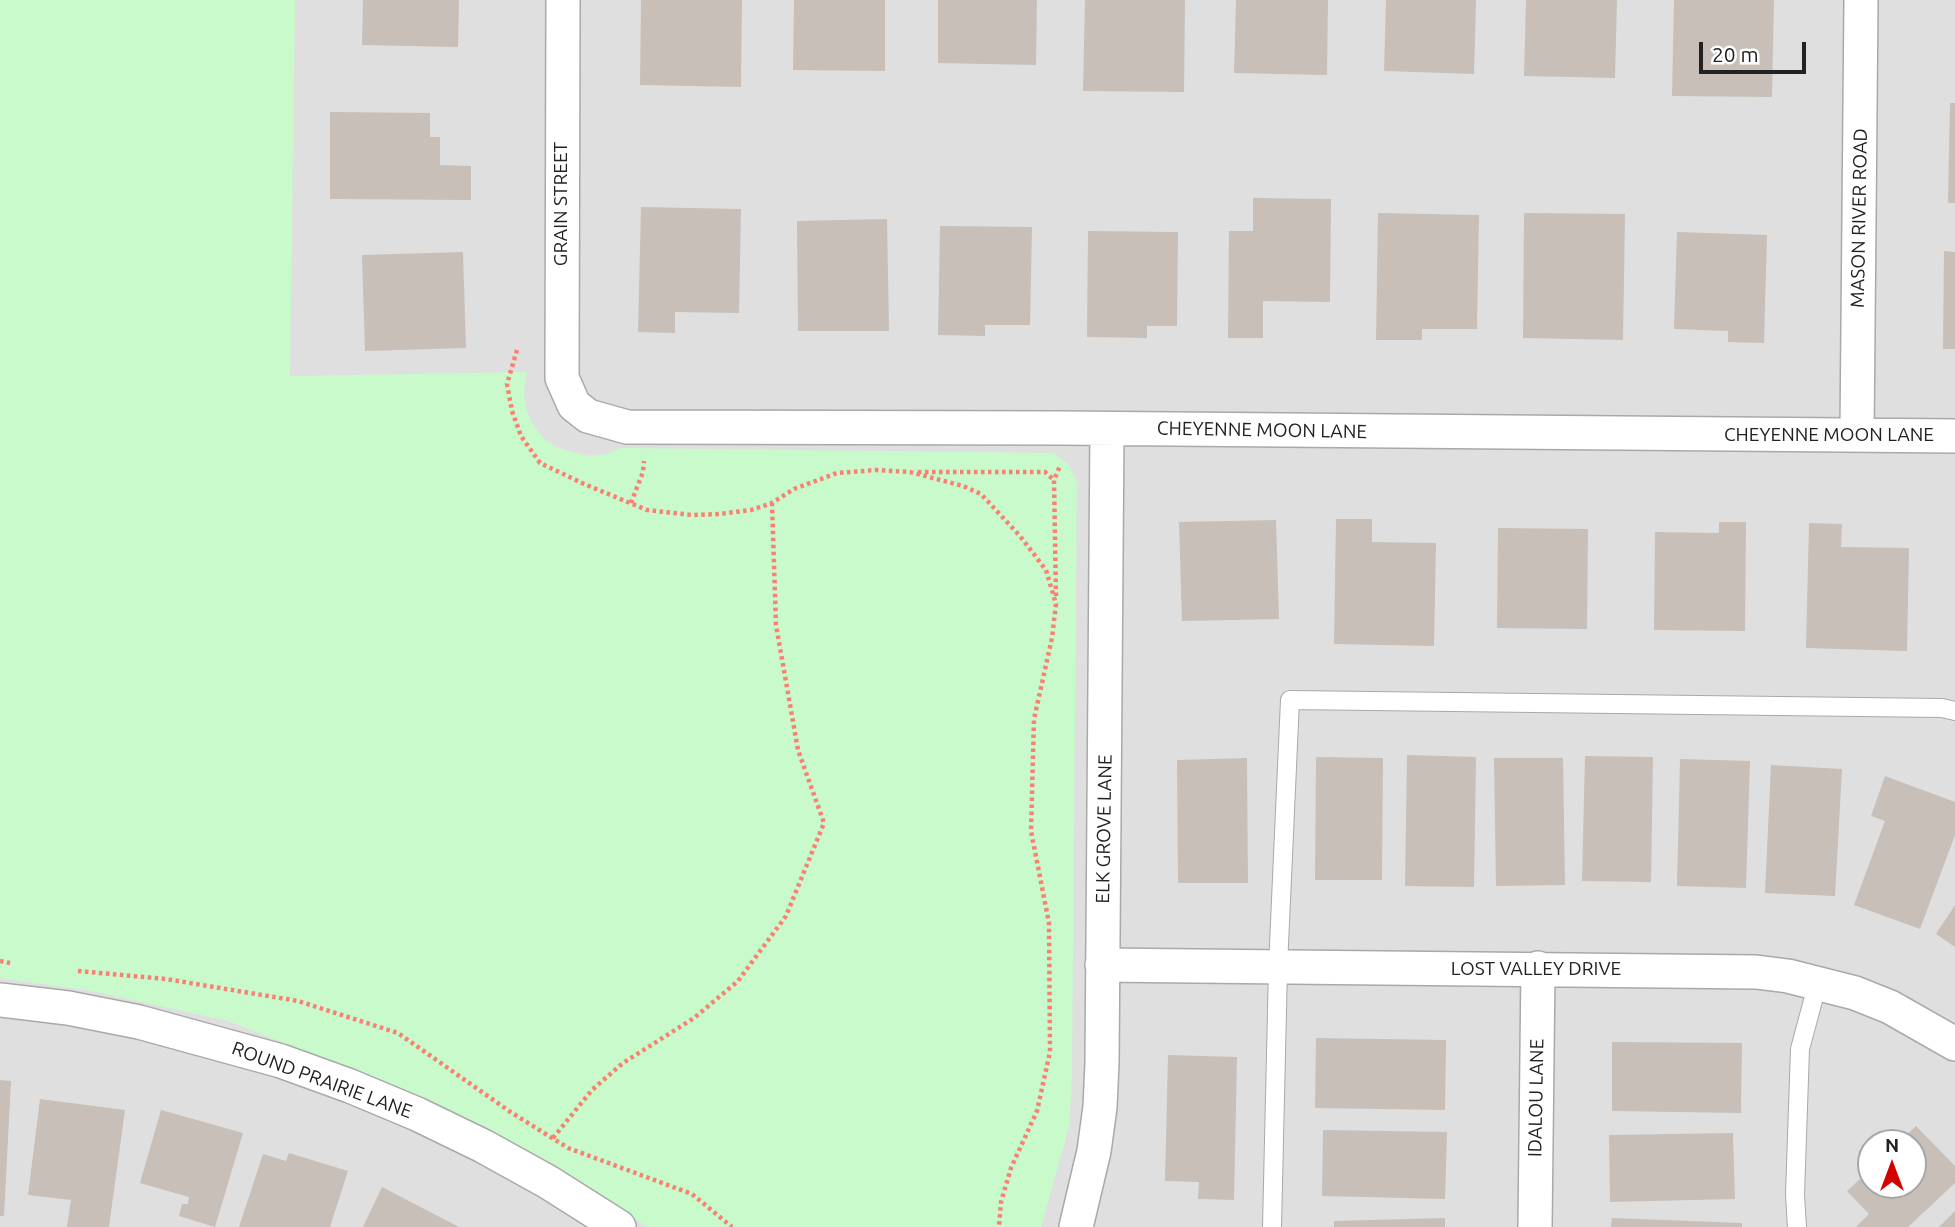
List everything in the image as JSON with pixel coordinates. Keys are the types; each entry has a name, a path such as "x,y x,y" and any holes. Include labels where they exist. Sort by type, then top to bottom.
{"street":[{"name":"GRAIN STREET","path":"563,0 561,350 562,378 574,405"},
{"name":"MASON RIVER ROAD","path":"1857,435 1861,0"},
{"name":"CHEYENNE MOON LANE","path":"574,405 588,416 627,427 1955,436"},
{"name":"ELK GROVE LANE","path":"1076,1227 1094,1151 1100,1107 1107,429"},
{"name":"LOST VALLEY DRIVE","path":"1102,965 1725,970 1788,976 1818,982 1890,1007 1955,1044"},
{"name":"IDALOU LANE","path":"1535,1227 1538,968"},
{"name":"ROUND PRAIRIE LANE","path":"0,1000 68,1008 139,1022 281,1061 350,1086 418,1114 483,1146 548,1182 618,1227"}],"lane":[{"path":"1272,1227 1278,967 1290,700 1942,708 1955,712"},
{"path":"1797,1227 1795,1195 1800,1049 1818,982"}],"path":[{"path":"517,350 507,384 512,411 521,436 540,463 647,510 692,515 751,510 772,503 794,489 837,473 876,470 1045,472 1054,480"},
{"path":"631,503 643,472 647,427"},
{"path":"999,1227 1001,1202 1011,1168 1037,1111 1050,1052 1049,923 1031,831 1034,719 1052,638 1056,604 1054,480 1060,466"},
{"path":"910,472 963,486 981,494 1020,536 1046,570 1056,604"},
{"path":"553,1138 592,1090 623,1063 694,1018 738,981 786,916 824,823 798,750 776,625 772,503"}],"shaded area":[{"path":"0,0 1955,0 1955,1227 0,1227"}],"green space":[{"path":"0,0 295,0 290,376 527,372 524,390 526,408 533,425 545,439 558,448 589,456 606,454 621,448 1054,453 1068,464 1077,481 1072,1074 1069,1127 1041,1227 647,1227 554,1164 428,1099 228,1021 92,991 0,978"}],"building":[{"path":"363,0 459,0 458,47 362,45"},
{"path":"641,0 742,0 741,87 640,85"},
{"path":"794,0 885,0 885,71 793,70"},
{"path":"938,0 1037,0 1036,65 938,63"},
{"path":"1085,0 1185,0 1184,92 1083,91"},
{"path":"1236,0 1328,0 1327,75 1234,73"},
{"path":"1386,0 1476,0 1474,74 1384,71"},
{"path":"1526,0 1617,0 1615,78 1524,76"},
{"path":"1674,0 1774,0 1772,97 1672,96"},
{"path":"1950,103 1955,103 1955,203 1948,203"},
{"path":"330,112 430,113 430,137 440,137 440,165 471,166 471,200 330,199"},
{"path":"1253,198 1331,199 1330,302 1263,301 1263,338 1228,338 1229,231 1253,231"},
{"path":"641,207 741,209 739,313 675,312 675,333 638,332"},
{"path":"1378,213 1479,215 1477,329 1422,329 1422,340 1376,340"},
{"path":"1524,213 1625,214 1623,340 1523,338"},
{"path":"887,219 889,331 798,331 797,221"},
{"path":"940,226 1032,227 1030,325 985,325 985,336 938,335"},
{"path":"1088,231 1178,232 1177,326 1147,326 1147,338 1087,337"},
{"path":"1677,232 1767,235 1764,343 1728,342 1728,331 1674,329"},
{"path":"1944,251 1955,252 1955,349 1943,349"},
{"path":"463,252 466,348 365,351 362,255"},
{"path":"1336,519 1372,519 1372,542 1436,543 1434,646 1334,644"},
{"path":"1276,520 1279,619 1182,621 1179,522"},
{"path":"1719,522 1746,522 1745,631 1654,630 1655,532 1719,533"},
{"path":"1809,523 1842,524 1841,547 1909,548 1907,651 1806,648"},
{"path":"1498,528 1588,529 1587,629 1497,628"},
{"path":"1407,755 1476,757 1474,887 1405,886"},
{"path":"1585,756 1653,757 1651,882 1582,881"},
{"path":"1316,757 1383,758 1382,880 1315,880"},
{"path":"1247,758 1248,883 1178,883 1177,760"},
{"path":"1494,758 1563,758 1565,885 1496,886"},
{"path":"1680,759 1750,761 1746,888 1677,886"},
{"path":"1771,765 1842,769 1835,896 1765,893"},
{"path":"1885,776 1955,802 1955,835 1920,929 1854,905 1885,821 1871,816"},
{"path":"1955,905 1955,947 1936,934"},
{"path":"1316,1038 1446,1040 1445,1110 1315,1108"},
{"path":"1612,1042 1742,1043 1741,1113 1612,1111"},
{"path":"1168,1055 1237,1057 1234,1200 1198,1199 1199,1182 1165,1181"},
{"path":"0,1080 11,1081 4,1216 0,1216"},
{"path":"40,1099 125,1110 109,1227 67,1227 71,1200 28,1195"},
{"path":"161,1110 243,1133 215,1227 179,1216 182,1204 188,1204 189,1197 140,1183"},
{"path":"1323,1130 1447,1132 1445,1199 1322,1196"},
{"path":"1733,1133 1735,1199 1610,1202 1609,1135"},
{"path":"1927,1137 1955,1166 1955,1183 1908,1227 1856,1227 1869,1214 1847,1191 1857,1182 1857,1199 1927,1199"},
{"path":"289,1153 348,1171 330,1227 239,1227 263,1154 286,1161"},
{"path":"382,1187 459,1227 363,1227"},
{"path":"1955,1211 1955,1227 1939,1227"},
{"path":"1445,1218 1445,1227 1334,1227 1334,1221"},
{"path":"1612,1218 1742,1223 1742,1227 1611,1227"}]}
